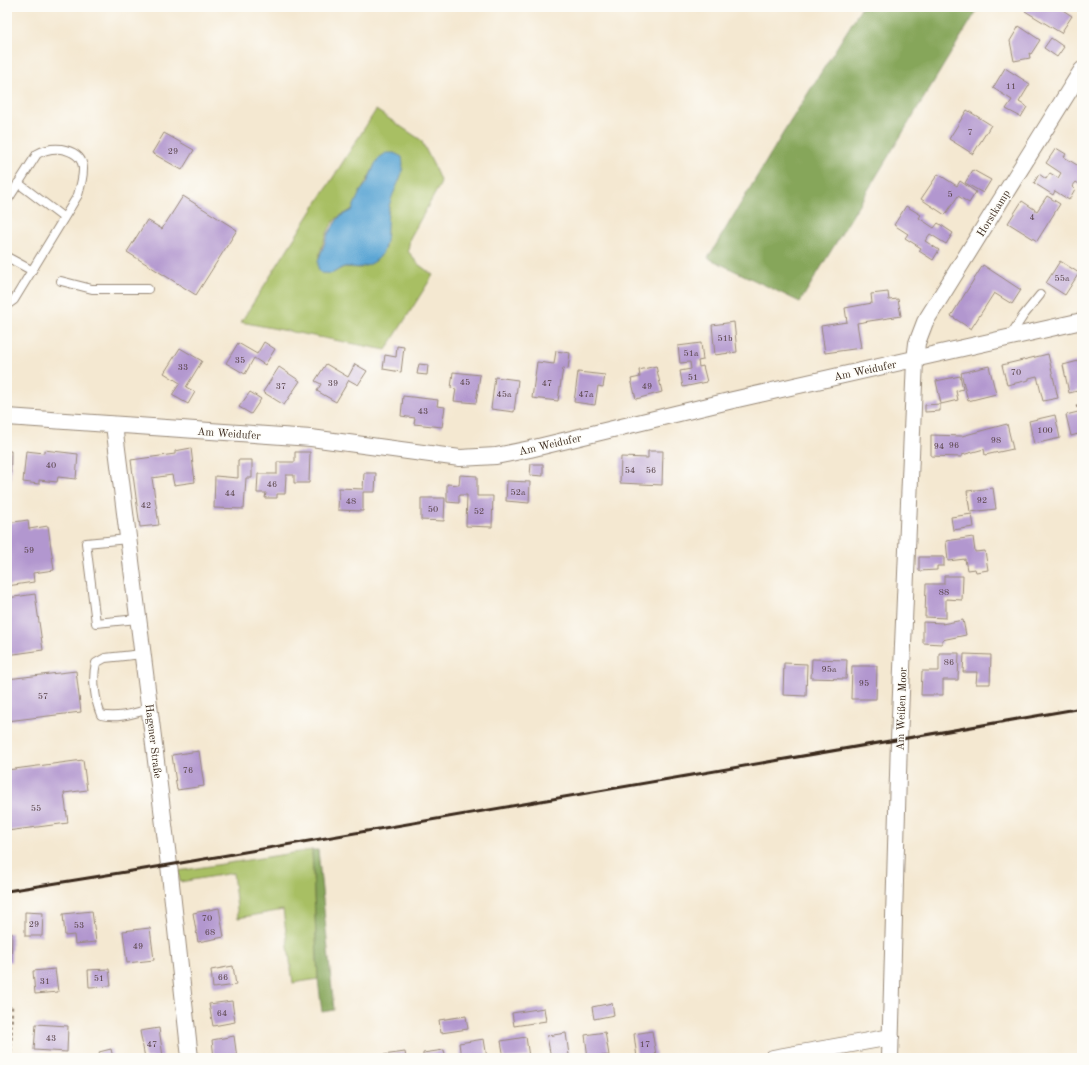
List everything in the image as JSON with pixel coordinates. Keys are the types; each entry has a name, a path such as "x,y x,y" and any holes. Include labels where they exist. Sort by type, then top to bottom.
{"street":[{"name":"Horstkamp","path":"915,360 917,343 925,322 1082,70"},
{"name":"Am Weidufer","path":"7,417 311,438 460,458 496,456 733,400 1082,322"},
{"name":"Am Weißen Moor","path":"890,1058 899,740 915,360"},
{"name":"Hagener Straße","path":"114,425 170,872 190,1058"},
{"path":"773,1058 891,1037"}],"lane":[{"path":"7,200 37,154 42,151 54,148 70,151 80,157 83,165 83,179 78,194 14,300 7,305"},
{"path":"18,183 64,218"},
{"path":"7,257 31,270"},
{"path":"61,281 92,289 148,288"},
{"path":"1008,338 1040,295"},
{"path":"128,539 86,542 96,623 138,619"},
{"path":"143,654 105,658 96,663 94,672 97,706 101,715 108,717 150,709"}],"path":[{"path":"1076,407 1082,405"},
{"path":"7,1004 12,1006 11,1058"}],"green space":[{"path":"862,7 979,7 800,302 708,258 785,130"},
{"path":"376,110 421,140 441,183 410,238 408,251 418,264 433,275 386,350 241,322","holes":["375,164 390,201 385,248 361,268 344,267 332,273 318,261 327,232 337,218 353,208"]},
{"path":"312,850 318,979 293,983 283,910 238,918 233,873 180,882 178,871"},
{"path":"312,850 318,850 334,1010 322,1012 318,979"}],"water":[{"path":"386,153 394,153 402,157 403,169 388,210 386,240 380,256 373,263 362,267 344,267 333,273 321,273 318,268 318,261 328,234 339,217 352,210 360,192 367,183 375,164 379,158"}],"building":[{"path":"1028,7 1058,7 1072,16 1061,33 1025,11"},
{"path":"1019,26 1040,40 1031,54 1029,53 1030,58 1014,61 1010,41"},
{"path":"1051,38 1064,47 1057,57 1044,48"},
{"path":"1005,68 1030,84 1019,102 1027,107 1021,117 1006,109 1012,100 993,88"},
{"path":"967,110 991,125 973,154 949,139"},
{"path":"164,133 194,150 182,170 152,153"},
{"path":"1056,148 1066,154 1064,157 1082,168 1082,186 1076,182 1072,187 1075,189 1069,200 1055,191 1053,195 1034,183 1039,174 1046,179 1050,173 1058,178 1061,173 1046,163"},
{"path":"973,170 991,180 983,193 965,183"},
{"path":"938,174 957,186 960,181 976,192 969,203 958,196 945,215 921,199"},
{"path":"183,196 237,230 196,295 127,252 147,220 162,229"},
{"path":"1047,196 1060,204 1037,241 1008,223 1022,201 1037,211"},
{"path":"906,206 921,215 919,218 934,228 938,223 953,233 946,244 930,234 925,241 939,250 933,260 919,251 921,248 905,238 908,234 894,225"},
{"path":"1060,261 1079,273 1065,295 1046,283"},
{"path":"983,265 1021,290 1012,304 994,293 971,329 951,316"},
{"path":"888,292 889,300 898,299 901,316 857,323 861,348 825,353 821,326 847,322 845,308 872,303 871,294"},
{"path":"734,322 737,352 715,355 712,325"},
{"path":"264,342 275,349 265,365 254,358 245,374 226,363 238,343 257,354"},
{"path":"701,343 703,360 698,361 699,367 703,366 707,382 683,387 680,371 691,369 690,362 680,363 678,346"},
{"path":"397,346 404,347 401,372 383,369 385,355 396,357"},
{"path":"180,348 202,361 186,387 195,392 188,404 172,395 180,383 164,373"},
{"path":"556,351 570,353 568,369 563,368 558,401 532,398 537,362 554,364"},
{"path":"1048,354 1058,398 1043,401 1037,376 1029,378 1029,380 1007,385 1002,365"},
{"path":"1082,360 1082,390 1069,393 1063,365"},
{"path":"326,364 348,377 355,364 367,371 358,385 349,380 336,402 317,391 321,384 315,381"},
{"path":"419,364 428,365 427,375 417,374"},
{"path":"656,366 662,392 636,399 631,379 640,377 639,370"},
{"path":"989,366 996,394 968,401 961,373"},
{"path":"279,367 300,381 284,405 263,392"},
{"path":"453,372 480,375 476,403 454,401 456,389 451,388"},
{"path":"578,372 605,375 603,387 598,386 595,405 574,402"},
{"path":"960,376 963,389 956,391 958,400 941,404 936,381"},
{"path":"495,377 518,380 514,412 491,409"},
{"path":"250,392 261,399 251,414 239,407"},
{"path":"403,396 438,400 437,406 445,407 442,427 414,424 415,418 401,416"},
{"path":"940,404 940,411 925,412 925,405"},
{"path":"1082,411 1082,433 1071,436 1066,415"},
{"path":"1055,415 1060,438 1034,444 1029,421"},
{"path":"1007,424 1013,449 985,455 984,449 962,455 962,457 931,456 931,435 962,436"},
{"path":"191,448 195,482 174,485 172,475 152,478 159,525 140,527 131,460 175,454 175,451"},
{"path":"44,450 78,454 76,479 58,477 57,482 39,480 39,484 23,482 26,451 44,453"},
{"path":"7,451 11,451 10,502 7,502"},
{"path":"648,451 663,451 662,485 620,483 621,457 648,458"},
{"path":"295,452 310,452 309,483 294,483 294,475 286,475 285,494 277,494 277,498 265,498 266,493 257,493 258,474 277,474 277,462 295,462"},
{"path":"238,460 252,460 252,478 246,478 244,509 214,508 215,476 238,478"},
{"path":"531,464 543,464 543,476 530,475"},
{"path":"364,473 376,473 375,492 363,492 363,511 338,510 339,488 363,489"},
{"path":"460,475 477,476 477,496 493,496 492,527 466,526 467,495 459,495 459,503 447,502 447,484 459,485"},
{"path":"507,481 530,482 529,503 506,501"},
{"path":"993,488 996,509 970,512 967,491"},
{"path":"421,498 445,498 444,521 421,520"},
{"path":"972,514 974,527 953,530 951,517"},
{"path":"28,520 29,529 48,526 54,570 33,573 34,582 7,586 7,523"},
{"path":"973,537 975,552 985,551 988,570 976,572 975,569 967,570 965,559 948,561 946,541"},
{"path":"919,557 944,557 944,566 937,566 937,570 919,571"},
{"path":"944,576 963,576 962,600 946,599 946,618 925,617 926,584 944,584"},
{"path":"35,594 43,650 7,655 7,598"},
{"path":"963,620 966,635 942,640 942,644 923,643 923,622 943,623 942,624"},
{"path":"939,653 959,653 958,680 943,680 943,695 921,695 922,671 939,671"},
{"path":"964,654 991,655 990,684 976,684 977,672 963,672"},
{"path":"812,659 847,660 846,679 811,678"},
{"path":"784,663 807,664 806,696 783,695"},
{"path":"852,666 877,666 876,699 851,699"},
{"path":"76,671 81,712 7,721 7,679"},
{"path":"199,751 204,786 177,790 172,755"},
{"path":"83,760 87,790 64,793 68,823 7,831 7,770"},
{"path":"219,908 224,937 198,942 193,913"},
{"path":"92,911 96,942 75,944 74,935 65,936 63,914"},
{"path":"25,912 43,913 42,936 25,936"},
{"path":"150,928 154,960 127,963 123,931"},
{"path":"7,933 12,933 11,962 7,961"},
{"path":"233,966 236,985 213,988 211,970"},
{"path":"55,969 58,992 35,994 33,971"},
{"path":"109,969 111,986 89,987 88,970"},
{"path":"232,1001 235,1022 213,1026 209,1004"},
{"path":"612,1003 614,1015 594,1019 592,1007"},
{"path":"544,1008 546,1021 514,1026 512,1013"},
{"path":"466,1016 468,1029 441,1033 439,1020"},
{"path":"36,1024 68,1026 67,1052 34,1050"},
{"path":"159,1028 163,1057 145,1058 140,1031"},
{"path":"652,1031 656,1055 637,1058 634,1034"},
{"path":"605,1032 609,1055 588,1058 585,1035"},
{"path":"566,1033 569,1055 551,1058 547,1036"},
{"path":"234,1036 237,1058 214,1058 212,1040"},
{"path":"526,1037 529,1057 504,1058 501,1041"},
{"path":"484,1039 487,1058 461,1058 459,1043"},
{"path":"111,1049 113,1058 100,1058 99,1052"},
{"path":"444,1050 446,1058 423,1058 423,1053"},
{"path":"405,1052 406,1058 384,1058 383,1055"}],"railway":[{"path":"7,891 169,865 1082,708"}]}
